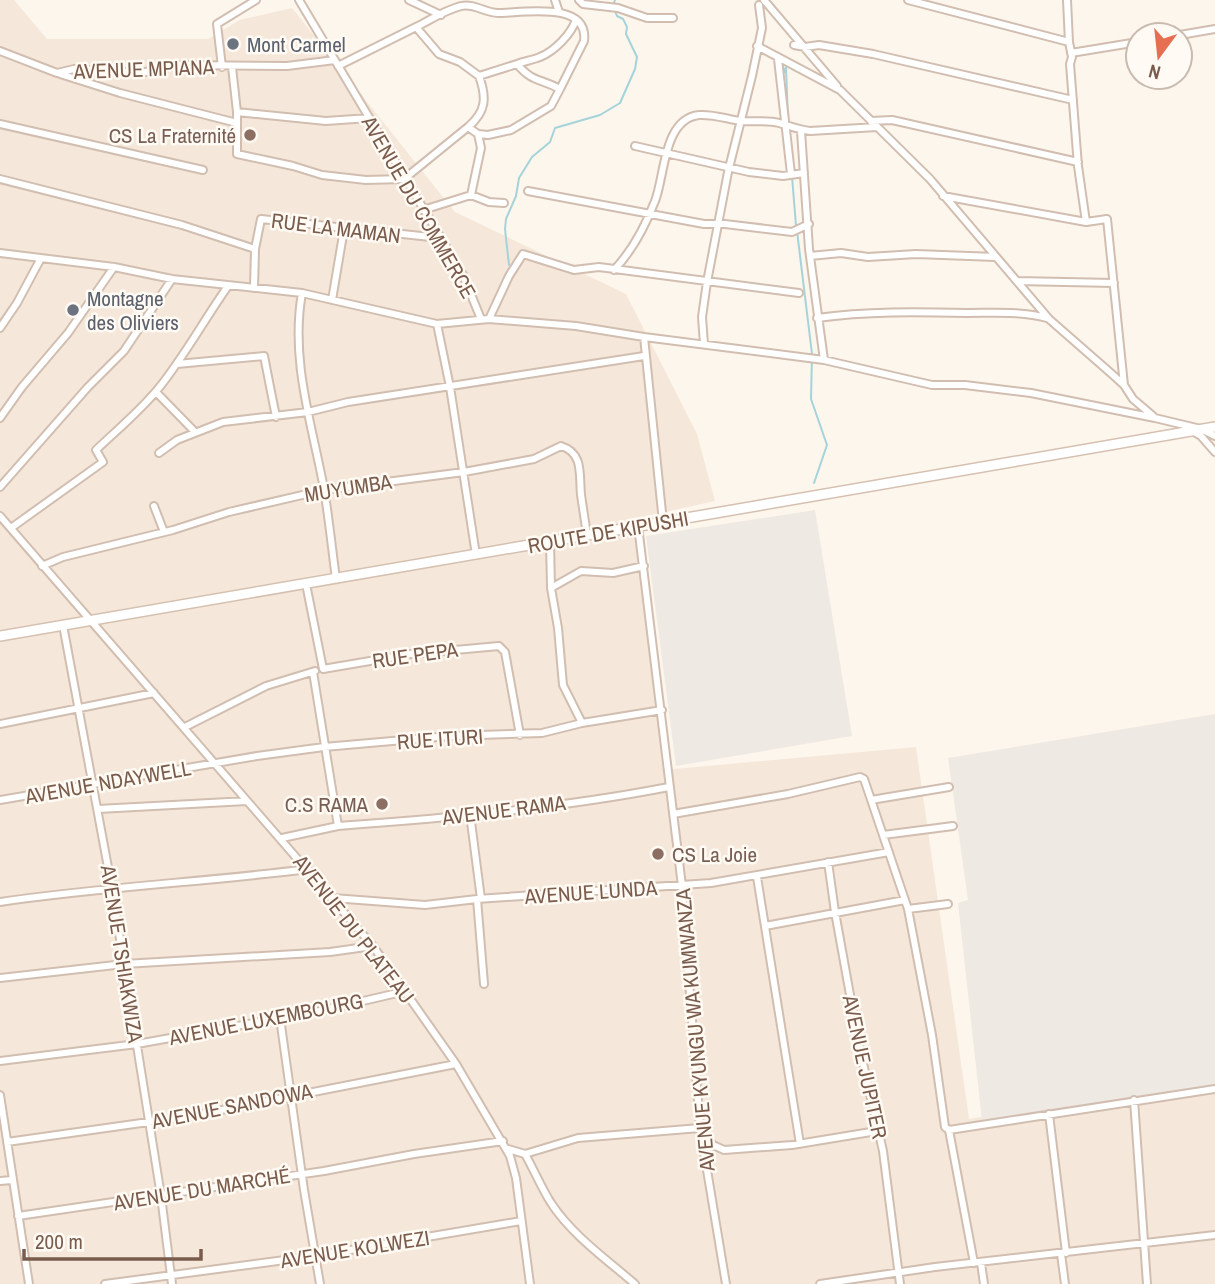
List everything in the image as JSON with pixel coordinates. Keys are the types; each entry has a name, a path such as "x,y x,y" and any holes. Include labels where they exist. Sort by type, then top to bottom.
{"main road":[{"name":"ROUTE DE KIPUSHI","path":"0,636 1215,427"}],"street":[{"path":"222,67 217,24 256,0"},
{"name":"AVENUE DU COMMERCE","path":"299,0 318,37 337,63 463,275 485,319 436,324 450,387 477,555"},
{"path":"409,0 441,15"},
{"path":"468,127 478,134 497,134 511,130 551,106 584,41 583,27 576,20 559,12 555,0"},
{"path":"579,0 583,4 611,7 647,18 673,18"},
{"path":"908,0 1069,42"},
{"path":"1067,0 1078,162 1086,222"},
{"path":"704,344 702,317 707,282 729,167 762,28 761,3"},
{"path":"761,3 805,47 840,90 930,180 1049,319 1124,385 1133,399 1155,418"},
{"name":"AVENUE MPIANA","path":"0,51 57,73 89,68 141,73 178,65 232,67 337,63 441,15 467,6 496,13 542,10 559,12"},
{"path":"479,76 546,54 567,37 576,20"},
{"path":"232,67 237,112 236,153 240,156 293,166 322,175 366,180 404,179 478,119 484,98 479,76 460,62 439,54 416,27"},
{"path":"1194,33 1215,29"},
{"path":"1071,53 1124,44"},
{"path":"794,45 819,45 873,54 1073,100"},
{"path":"757,46 840,90"},
{"path":"778,59 791,174"},
{"path":"517,64 534,80 560,89"},
{"path":"57,73 120,93 237,123"},
{"path":"237,112 327,121 369,118"},
{"path":"614,270 637,242 663,174 665,152 687,118 708,115 785,125 801,131 892,120 1078,162"},
{"path":"0,124 204,170"},
{"path":"801,131 810,256 824,360"},
{"path":"471,195 481,148 478,134"},
{"path":"635,146 769,174 804,173"},
{"path":"0,179 182,226 255,249"},
{"path":"528,191 704,224 793,232 809,224"},
{"path":"423,210 471,195 489,202 503,203"},
{"path":"943,196 1086,222 1107,219 1124,385"},
{"name":"RUE LA MAMAN","path":"254,288 255,249 261,219 440,238"},
{"path":"332,300 344,229"},
{"path":"1,252 40,260 114,267 172,279 302,293 436,324"},
{"path":"810,256 841,253 868,257 916,254 996,257"},
{"path":"799,293 599,267 575,270 523,254 485,319 576,326 824,360 932,385 965,385 1031,393 1155,418 1215,436"},
{"path":"0,328 40,260"},
{"path":"0,418 22,387 68,333 114,267"},
{"path":"0,487 88,387 124,351 172,279"},
{"path":"1017,281 1114,283"},
{"path":"11,528 103,462 96,450 156,392 229,286"},
{"path":"302,293 299,312 301,371 324,490 336,579"},
{"path":"817,318 852,313 922,312 1018,313 1049,319"},
{"path":"644,337 663,522"},
{"path":"159,453 195,432 229,421 308,412 348,402 644,356"},
{"path":"177,365 229,358 265,357 276,416"},
{"path":"156,392 195,432"},
{"path":"1196,430 1215,452 1215,459"},
{"name":"MUYUMBA","path":"42,566 63,557 164,532 229,512 324,490 464,472 534,459 555,447 566,448 577,457 587,535"},
{"path":"154,506 164,532"},
{"name":"AVENUE DU PLATEAU","path":"0,516 282,838 373,946 406,991 456,1064 508,1149 516,1178 530,1284"},
{"name":"AVENUE KYUNGU WA KUMWANZA","path":"638,526 682,886 700,1128 726,1284"},
{"path":"550,542 551,589 558,628 563,685 582,723"},
{"path":"551,589 576,572 613,573 644,566"},
{"path":"185,727 266,686 323,668 306,584"},
{"name":"AVENUE TSHIAKWIZA","path":"63,625 112,889 161,1196 172,1284"},
{"name":"RUE PEPA","path":"323,668 411,654 499,646 505,652 520,735"},
{"path":"313,672 338,826"},
{"path":"0,723 153,693"},
{"name":"RUE ITURI","path":"216,763 324,747 449,736 542,733 582,723 662,710"},
{"name":"AVENUE NDAYWELL","path":"0,800 216,763"},
{"path":"673,814 864,779 908,909 932,1035 945,1126 949,1130 977,1263 984,1284"},
{"name":"AVENUE RAMA","path":"282,838 338,826 625,796 670,787"},
{"path":"871,800 949,787"},
{"path":"98,809 247,801"},
{"path":"470,814 484,984"},
{"path":"883,835 953,826"},
{"name":"AVENUE LUNDA","path":"332,898 425,905 682,886 757,877 889,852"},
{"name":"AVENUE JUPITER","path":"828,862 835,912 890,1199 900,1284"},
{"path":"0,902 308,869"},
{"path":"757,877 800,1144"},
{"path":"765,926 905,900"},
{"path":"908,909 948,904"},
{"path":"0,978 124,964 330,952 373,946"},
{"name":"AVENUE LUXEMBOURG","path":"0,1061 137,1044 320,1011 406,991"},
{"name":"AVENUE DU MARCHÉ","path":"280,1018 320,1284"},
{"name":"AVENUE SANDOWA","path":"7,1142 191,1116 456,1064"},
{"path":"949,1130 1215,1088"},
{"path":"0,1095 29,1284"},
{"path":"1135,1100 1147,1284"},
{"path":"1049,1114 1065,1284"},
{"path":"508,1149 525,1154 578,1138 700,1128 718,1149 800,1144 877,1130"},
{"name":"AVENUE DU MARCHÉ","path":"18,1216 503,1141"},
{"path":"525,1154 551,1203 561,1216 635,1284"},
{"path":"0,1181 12,1180"},
{"name":"AVENUE KOLWEZI","path":"105,1284 315,1256 521,1221"},
{"path":"820,1284 898,1272 1215,1235"}],"shaded area":[{"path":"0,0 14,0 47,39 208,39 240,20 292,8 455,212 626,294 697,434 715,501 638,518 663,770 916,747 969,1119 1215,1083 1215,1284 0,1284"},
{"path":"815,510 852,736 676,766 646,536"},
{"path":"1215,714 1215,1085 982,1121 958,903 968,900 948,758"}],"waterway":[{"path":"613,6 615,0"},
{"path":"509,265 506,219 516,196 519,178 532,157 550,142 555,128 600,115 620,103 635,69 637,57 626,34 627,27 615,11"},
{"path":"786,71 782,74 786,67 788,121"},
{"path":"792,176 796,226"},
{"path":"797,231 812,354 811,399 827,445 814,483"}],"place":[{"name":"Mont Carmel","path":"233,44"},
{"name":"CS La Fraternité","path":"250,135"},
{"name":"Montagne des Oliviers","path":"73,310"},
{"name":"C.S RAMA","path":"382,804"},
{"name":"CS La Joie","path":"658,854"}]}
